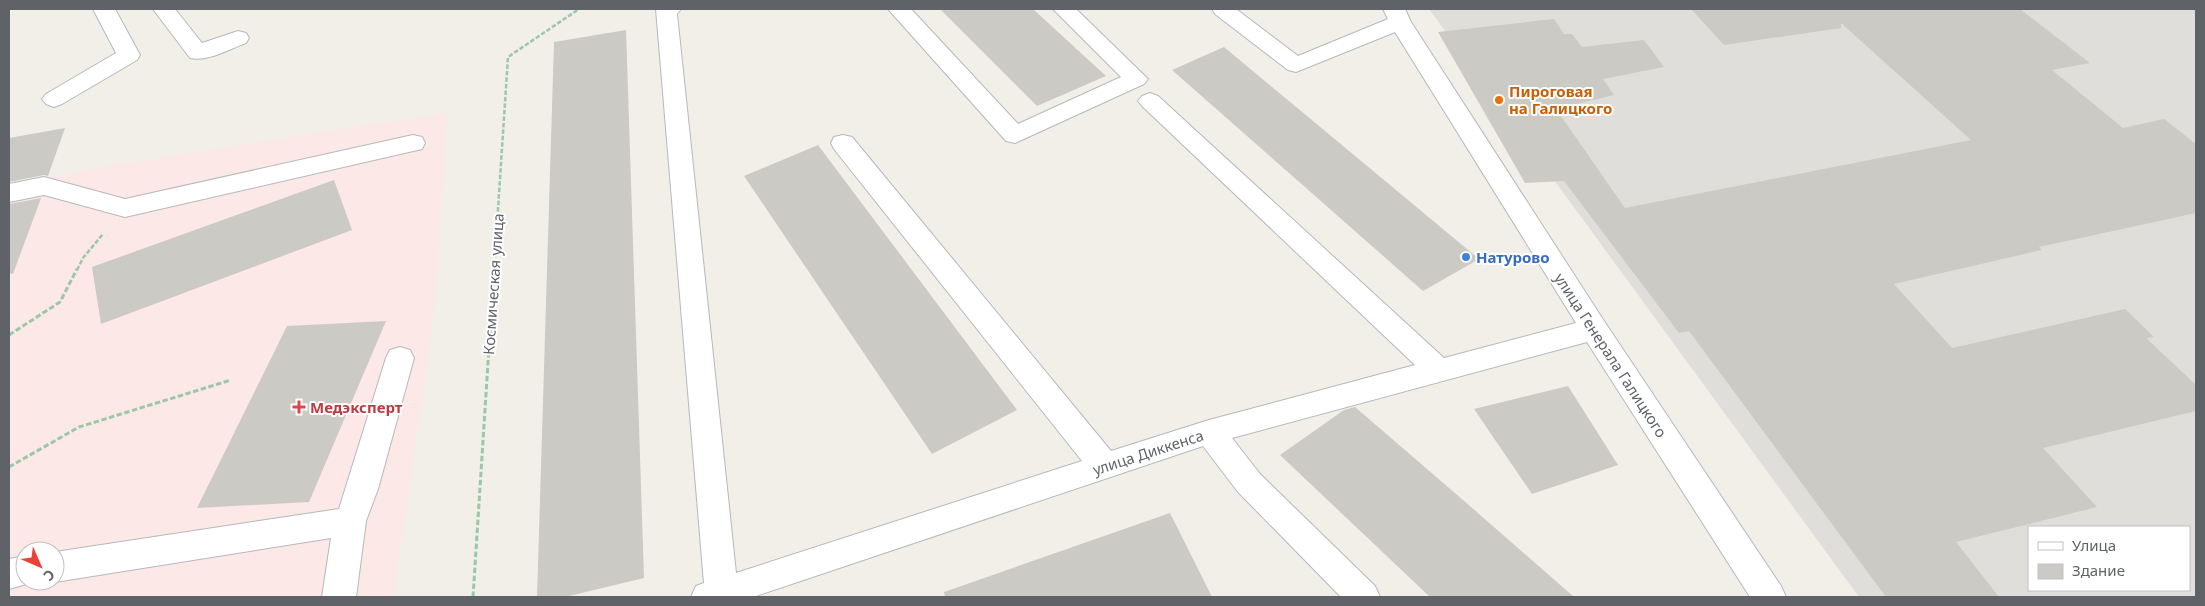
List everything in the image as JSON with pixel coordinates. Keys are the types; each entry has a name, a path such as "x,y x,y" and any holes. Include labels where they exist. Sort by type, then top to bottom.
{"street":[{"path":"54,99 128,55 104,9"},
{"path":"164,9 198,53 238,38"},
{"path":"670,9 666,10 727,594"},
{"path":"899,9 1015,136 1136,79 1064,9"},
{"path":"1224,9 1296,65 1397,16"},
{"name":"улица Генерала Галицкого","path":"1397,16 1594,329 1769,597"},
{"path":"1150,101 1438,370"},
{"path":"843,143 1104,465"},
{"path":"9,193 44,186 125,208 413,144"},
{"name":"улица Диккенса","path":"727,594 1104,465 1209,432 1594,329"},
{"path":"339,597 350,521 362,489 400,358"},
{"path":"1209,432 1249,483 1363,597"},
{"path":"65,565 350,521"}],"path":[{"name":"Космическая улица","path":"473,597 508,57 579,9"},
{"path":"9,335 60,302 82,258 125,208"},
{"path":"9,467 79,427 231,380"}],"shaded area":[{"path":"1429,9 2196,9 2196,597 1859,597"},
{"path":"447,113 433,318 393,597 9,597 9,186 115,165"}],"building":[{"path":"940,9 1033,9 1106,76 1037,106"},
{"path":"1691,9 2020,9 2090,63 2052,70 2123,128 2164,119 2196,144 2196,213 2039,247 2042,250 1894,284 1952,348 2125,309 2154,337 2146,338 2196,385 2196,411 2043,448 2097,507 1956,542 1999,597 1886,597 1689,331 1679,333 1564,181 1525,183 1438,32 1554,19 1564,34 1572,34 1582,47 1644,40 1664,67 1603,79 1614,95 1556,109 1625,208 1971,140 1841,23 1841,28 1724,45"},
{"path":"626,30 644,578 565,597 537,597 554,42"},
{"path":"1224,47 1479,259 1423,291 1172,70"},
{"path":"65,128 48,176 44,175 9,182 9,138"},
{"path":"818,145 1017,410 932,454 744,176"},
{"path":"334,180 352,230 101,324 92,267"},
{"path":"41,198 13,274 9,273 9,204"},
{"name":"Медэксперт","path":"386,321 309,502 197,508 287,326"},
{"path":"1568,386 1618,465 1532,494 1474,409"},
{"path":"1355,407 1574,597 1430,597 1280,455 1344,410"},
{"path":"1170,513 1212,597 945,597 944,592"}],"place":[{"name":"Пироговая на Галицкого","path":"1499,100"},
{"name":"Натурово","path":"1466,257"},
{"name":"Медэксперт","path":"299,407"}]}
